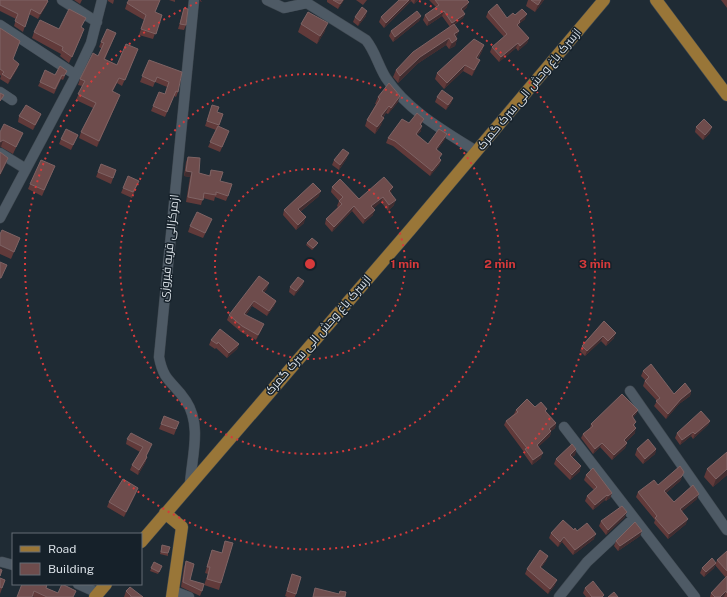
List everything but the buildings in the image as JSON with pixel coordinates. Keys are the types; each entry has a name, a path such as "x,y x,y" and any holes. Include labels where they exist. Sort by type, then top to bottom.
{"main road":[{"name":"ازسرک باغ وحش الی سرک گمرک","path":"142,541 604,0"},
{"path":"656,0 727,94"},
{"path":"165,514 182,528 172,594"}],"street":[{"path":"62,0 97,22"},
{"path":"0,218 76,75 91,43 102,0"},
{"name":"ازمرکزالی قریه فیروزی","path":"190,484 195,425 192,412 186,400 162,372 158,357 194,0"},
{"path":"267,0 284,8 306,3 366,40 386,77 408,102 443,132 476,151"},
{"path":"0,25 76,75"},
{"path":"0,92 12,100"},
{"path":"0,153 26,169"},
{"path":"630,391 727,530"},
{"path":"564,427 695,597"},
{"path":"559,597 587,562 634,518"},
{"path":"2,562 12,565"},
{"path":"81,585 100,591"},
{"path":"172,594 189,597"}]}
